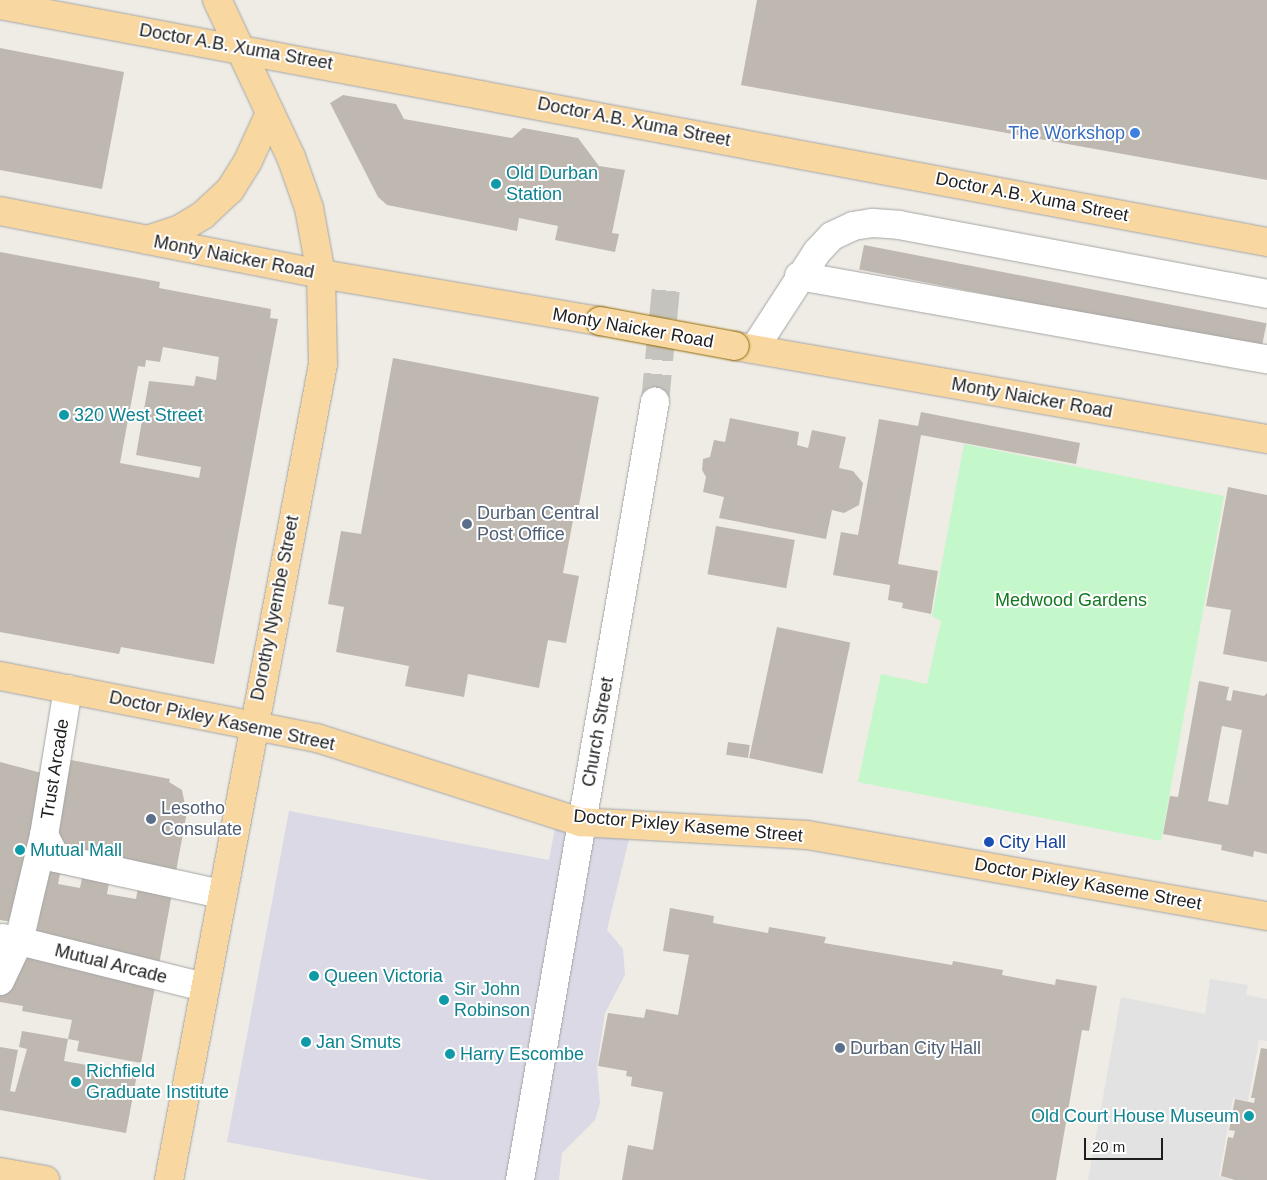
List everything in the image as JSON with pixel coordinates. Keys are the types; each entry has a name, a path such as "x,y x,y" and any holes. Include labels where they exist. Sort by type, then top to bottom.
{"main road":[{"name":"Dorothy Nyembe Street","path":"169,1180 253,724 323,364 321,274 309,208 291,157 217,0"},
{"name":"Doctor A.B. Xuma Street","path":"0,5 239,47 1267,242"},
{"path":"146,240 180,229 203,215 230,190 248,161 270,113"},
{"name":"Monty Naicker Road","path":"0,211 321,274 1267,439"},
{"name":"Doctor Pixley Kaseme Street","path":"0,676 317,738 581,822 807,836 1267,916"},
{"path":"0,1172 45,1180"}],"street":[{"path":"744,348 832,236 853,226 872,223 898,225 1267,294"},
{"path":"799,276 1267,359"},
{"name":"Church Street","path":"520,1180 654,402"},
{"name":"Trust Arcade","path":"68,689 44,835 56,858 221,894"},
{"path":"0,981 9,939 44,835"},
{"name":"Mutual Arcade","path":"9,939 204,987"}],"green space":[{"name":"Medwood Gardens","path":"964,444 1224,496 1161,841 858,782 881,674 927,684 941,621 932,616"}],"shaded area":[{"path":"289,811 549,860 556,822 630,835 607,930 623,949 625,975 605,1013 597,1066 600,1103 595,1120 562,1153 559,1180 430,1180 227,1142"},
{"path":"1210,979 1248,985 1246,995 1267,999 1267,1041 1259,1040 1248,1101 1233,1098 1219,1176 1233,1180 1088,1180 1121,997 1205,1014"}],"building":[{"name":"The Workshop","path":"757,0 1267,0 1267,180 741,85"},
{"path":"0,48 124,72 102,189 0,170"},
{"name":"Old Durban Station","path":"343,95 396,104 404,119 512,138 523,128 578,138 599,166 625,170 612,233 619,234 615,252 555,240 558,226 519,218 517,231 387,205 378,197 330,103"},
{"path":"864,245 1266,323 1262,348 859,270"},
{"path":"0,252 160,282 159,288 271,309 270,318 278,319 214,664 121,647 119,654 0,632","holes":["163,347 219,357 216,380 196,376 194,386 149,381 136,455 201,467 199,478 120,463 138,366 145,367 146,360 160,362"]},
{"name":"Durban Central Post Office","path":"393,358 599,397 577,516 574,515 563,573 579,576 566,643 548,640 539,688 468,674 464,697 405,686 409,666 336,652 344,607 328,604 341,531 361,534"},
{"path":"921,412 1080,443 1076,464 921,435 898,564 938,571 931,614 902,608 903,603 888,600 890,585 833,575 841,532 858,535 879,419 918,426"},
{"path":"730,418 799,432 797,445 808,448 812,430 846,437 839,468 853,471 863,483 859,505 844,513 832,510 826,539 719,518 724,497 703,492 706,477 702,470 703,459 710,457 714,440 725,442"},
{"path":"1228,487 1267,495 1267,662 1223,654 1231,610 1206,606"},
{"path":"716,526 795,540 786,588 707,574"},
{"path":"777,627 850,643 823,774 749,758"},
{"path":"1199,681 1229,687 1226,700 1231,701 1233,690 1264,696 1267,693 1267,854 1254,851 1253,857 1221,850 1222,845 1163,834 1170,796 1178,797","holes":["1222,726 1242,730 1228,805 1208,801"]},
{"path":"728,742 750,745 748,758 726,755"},
{"path":"66,759 170,779 169,782 182,790 185,805 188,806 141,1063 77,1051 79,1041 68,1039 72,1020 22,1011 23,1006 0,1002 0,942 35,940 40,913 28,911 26,924 0,920 0,762 53,776","holes":["60,874 82,878 80,888 58,884","109,883 138,888 136,899 107,894"]},
{"name":"Durban City Hall","path":"670,908 714,916 713,923 768,933 769,927 826,937 824,943 952,965 953,961 1003,970 1002,975 1055,985 1056,979 1097,986 1089,1031 1082,1030 1056,1180 622,1180 628,1145 653,1150 663,1092 631,1086 632,1077 626,1076 627,1071 598,1066 608,1013 644,1018 646,1009 678,1015 689,955 663,951"},
{"name":"Richfield Graduate Institute","path":"22,1031 68,1039 64,1061 116,1070 117,1065 138,1069 126,1133 0,1110 0,1047 18,1050 10,1091 15,1092 27,1049 19,1047"},
{"name":"Old Court House Museum","path":"1261,1048 1267,1049 1267,1180 1235,1180 1221,1176 1228,1137 1233,1138 1235,1131 1229,1130 1235,1099 1254,1103 1255,1098 1251,1098"}],"tunnel":[{"path":"655,402 666,287"}],"place":[{"name":"The Workshop","path":"1135,133"},
{"name":"Old Durban Station","path":"496,184"},
{"name":"320 West Street","path":"64,415"},
{"name":"Durban Central Post Office","path":"467,524"},
{"name":"Lesotho Consulate","path":"151,819"},
{"name":"City Hall","path":"989,842"},
{"name":"Mutual Mall","path":"20,850"},
{"name":"Queen Victoria","path":"314,976"},
{"name":"Sir John Robinson","path":"444,1000"},
{"name":"Jan Smuts","path":"306,1042"},
{"name":"Durban City Hall","path":"840,1048"},
{"name":"Harry Escombe","path":"450,1054"},
{"name":"Richfield Graduate Institute","path":"76,1082"},
{"name":"Old Court House Museum","path":"1249,1116"}]}
